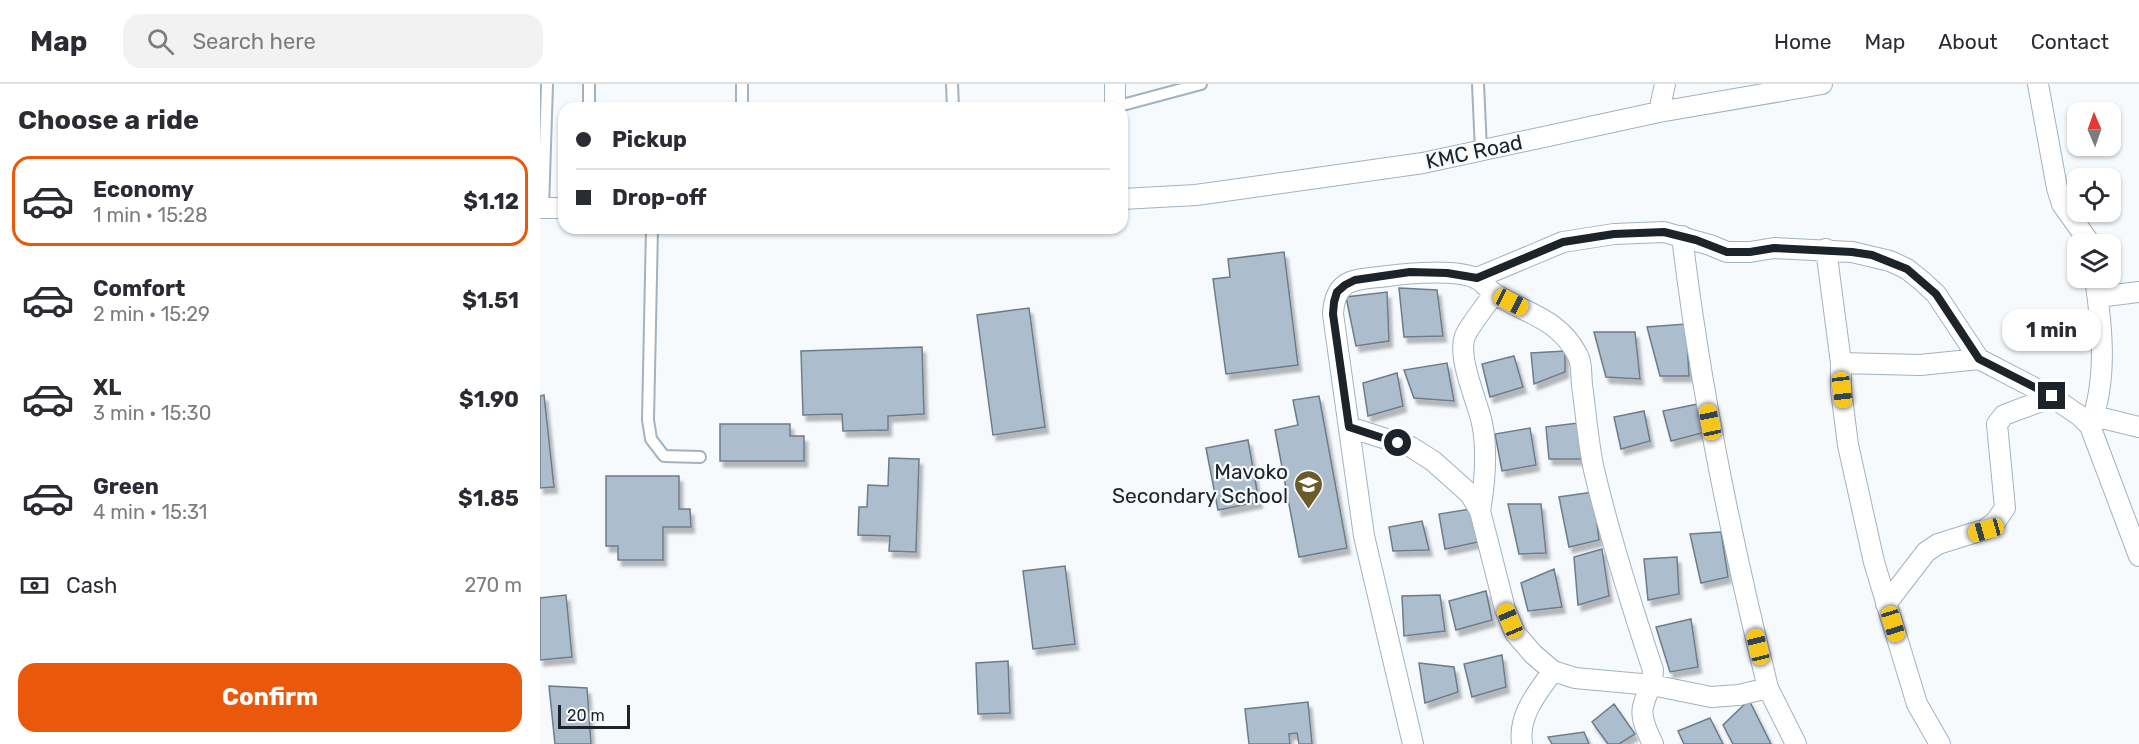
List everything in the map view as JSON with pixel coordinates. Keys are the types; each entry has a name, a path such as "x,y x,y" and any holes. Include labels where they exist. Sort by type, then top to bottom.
{"street":[{"path":"1115,84 1115,102"},
{"path":"1659,112 1665,84"},
{"name":"KMC Road","path":"1128,199 1196,195 1423,163 1659,112 1822,84"},
{"path":"2038,84 2057,188 2062,204 2083,234"},
{"path":"541,208 558,208"},
{"path":"1477,278 1563,242 1639,232 1664,232 1682,236 1727,252 1750,252 1774,248 1827,249 1872,255 1907,269 1936,294 1979,359 2052,396 2080,416 2092,421 2139,427"},
{"path":"1682,236 1706,399 1753,626 1768,688 1796,744"},
{"path":"1827,249 1848,445 1874,562 1917,704 1940,744"},
{"path":"1413,744 1364,536 1333,314 1337,292 1345,285 1355,280 1410,272 1447,273 1477,278 1494,293 1545,320 1564,334 1579,356 1594,468 1620,572 1653,670 1652,685 1642,709 1644,724 1653,744"},
{"path":"2097,288 2102,369 2099,399 2092,421 2139,555"},
{"path":"2098,297 2139,292"},
{"path":"1480,511 1485,467 1484,442 1482,423 1467,368 1464,345 1465,337 1494,293"},
{"path":"1841,363 1920,365 1979,359"},
{"path":"1886,604 1926,552 1938,544 1986,530 1996,521 2005,508 1997,424 2004,415 2052,396"},
{"path":"1349,427 1411,447 1433,461 1470,494 1480,511 1505,609 1515,633 1533,654 1553,671 1575,678 1652,685 1711,696 1739,695 1768,688"},
{"path":"1521,744 1520,732 1526,710 1553,671"}],"lane":[{"path":"541,208 547,84"},
{"path":"589,84 589,102"},
{"path":"742,84 742,102"},
{"path":"952,84 953,102"},
{"path":"1128,104 1201,84"},
{"path":"1478,84 1481,150"},
{"path":"652,234 648,420 651,439 664,456 700,457"}],"building":[{"path":"1284,252 1298,365 1226,374 1213,279 1230,277 1228,259"},
{"path":"1399,288 1437,290 1443,336 1404,337"},
{"path":"1387,292 1389,341 1356,346 1346,297"},
{"path":"1029,308 1045,427 993,435 977,315"},
{"path":"1686,324 1689,376 1660,376 1647,327"},
{"path":"1594,332 1635,332 1640,379 1606,377"},
{"path":"922,347 924,414 888,416 888,430 843,431 842,414 803,415 801,351"},
{"path":"1565,351 1565,372 1534,384 1531,353"},
{"path":"1514,356 1523,387 1490,397 1482,364"},
{"path":"1447,363 1454,401 1414,398 1404,370"},
{"path":"1397,373 1403,406 1368,416 1363,383"},
{"path":"544,395 554,487 540,488 540,396"},
{"path":"1319,396 1347,548 1299,557 1275,430 1298,425 1293,400"},
{"path":"1698,404 1702,433 1671,441 1663,411"},
{"path":"1644,411 1650,441 1621,449 1614,417"},
{"path":"1578,423 1583,459 1549,459 1546,427"},
{"path":"720,424 790,424 790,436 804,436 804,461 720,461"},
{"path":"1530,428 1536,465 1502,471 1495,434"},
{"path":"1248,440 1259,502 1218,510 1206,448"},
{"path":"889,458 919,459 916,552 889,551 890,536 858,535 859,507 867,507 868,485 888,486"},
{"path":"606,476 679,476 679,509 690,509 691,527 663,527 663,560 618,560 618,546 606,546"},
{"path":"1593,492 1599,540 1569,547 1559,497"},
{"path":"1508,504 1541,504 1546,553 1519,554"},
{"path":"1470,509 1478,542 1445,549 1439,514"},
{"path":"1422,521 1429,550 1393,551 1389,527"},
{"path":"1721,532 1728,577 1701,583 1690,534"},
{"path":"1602,549 1609,596 1578,605 1574,557"},
{"path":"1677,557 1679,594 1648,600 1644,559"},
{"path":"1065,566 1075,644 1033,649 1023,571"},
{"path":"1554,569 1562,607 1528,611 1521,583"},
{"path":"1486,591 1492,620 1456,630 1449,601"},
{"path":"566,595 572,657 540,660 540,598"},
{"path":"1440,595 1445,631 1404,636 1402,596"},
{"path":"1691,619 1698,667 1670,672 1656,627"},
{"path":"1502,655 1506,687 1472,697 1464,664"},
{"path":"1008,661 1010,713 978,714 976,663"},
{"path":"1419,663 1454,667 1458,692 1425,703"},
{"path":"549,686 587,688 591,744 555,744"},
{"path":"1749,700 1771,744 1733,744 1723,725"},
{"path":"1308,702 1312,744 1299,744 1297,733 1289,734 1290,744 1249,744 1245,709"},
{"path":"1614,704 1635,734 1619,744 1608,744 1592,722"},
{"path":"1710,718 1723,744 1684,744 1678,731"},
{"path":"1584,732 1589,744 1552,744 1548,737"}],"place":[{"name":"Mavoko Secondary School","path":"1309,510"}],"route":[{"path":"1398,443 1349,427 1333,314 1337,292 1355,280 1410,272 1447,273 1477,278 1563,242 1639,232 1664,232 1682,236 1727,252 1739,253 1774,248 1827,249 1872,255 1890,261 1907,269 1936,294 1979,359 2052,396"}]}
